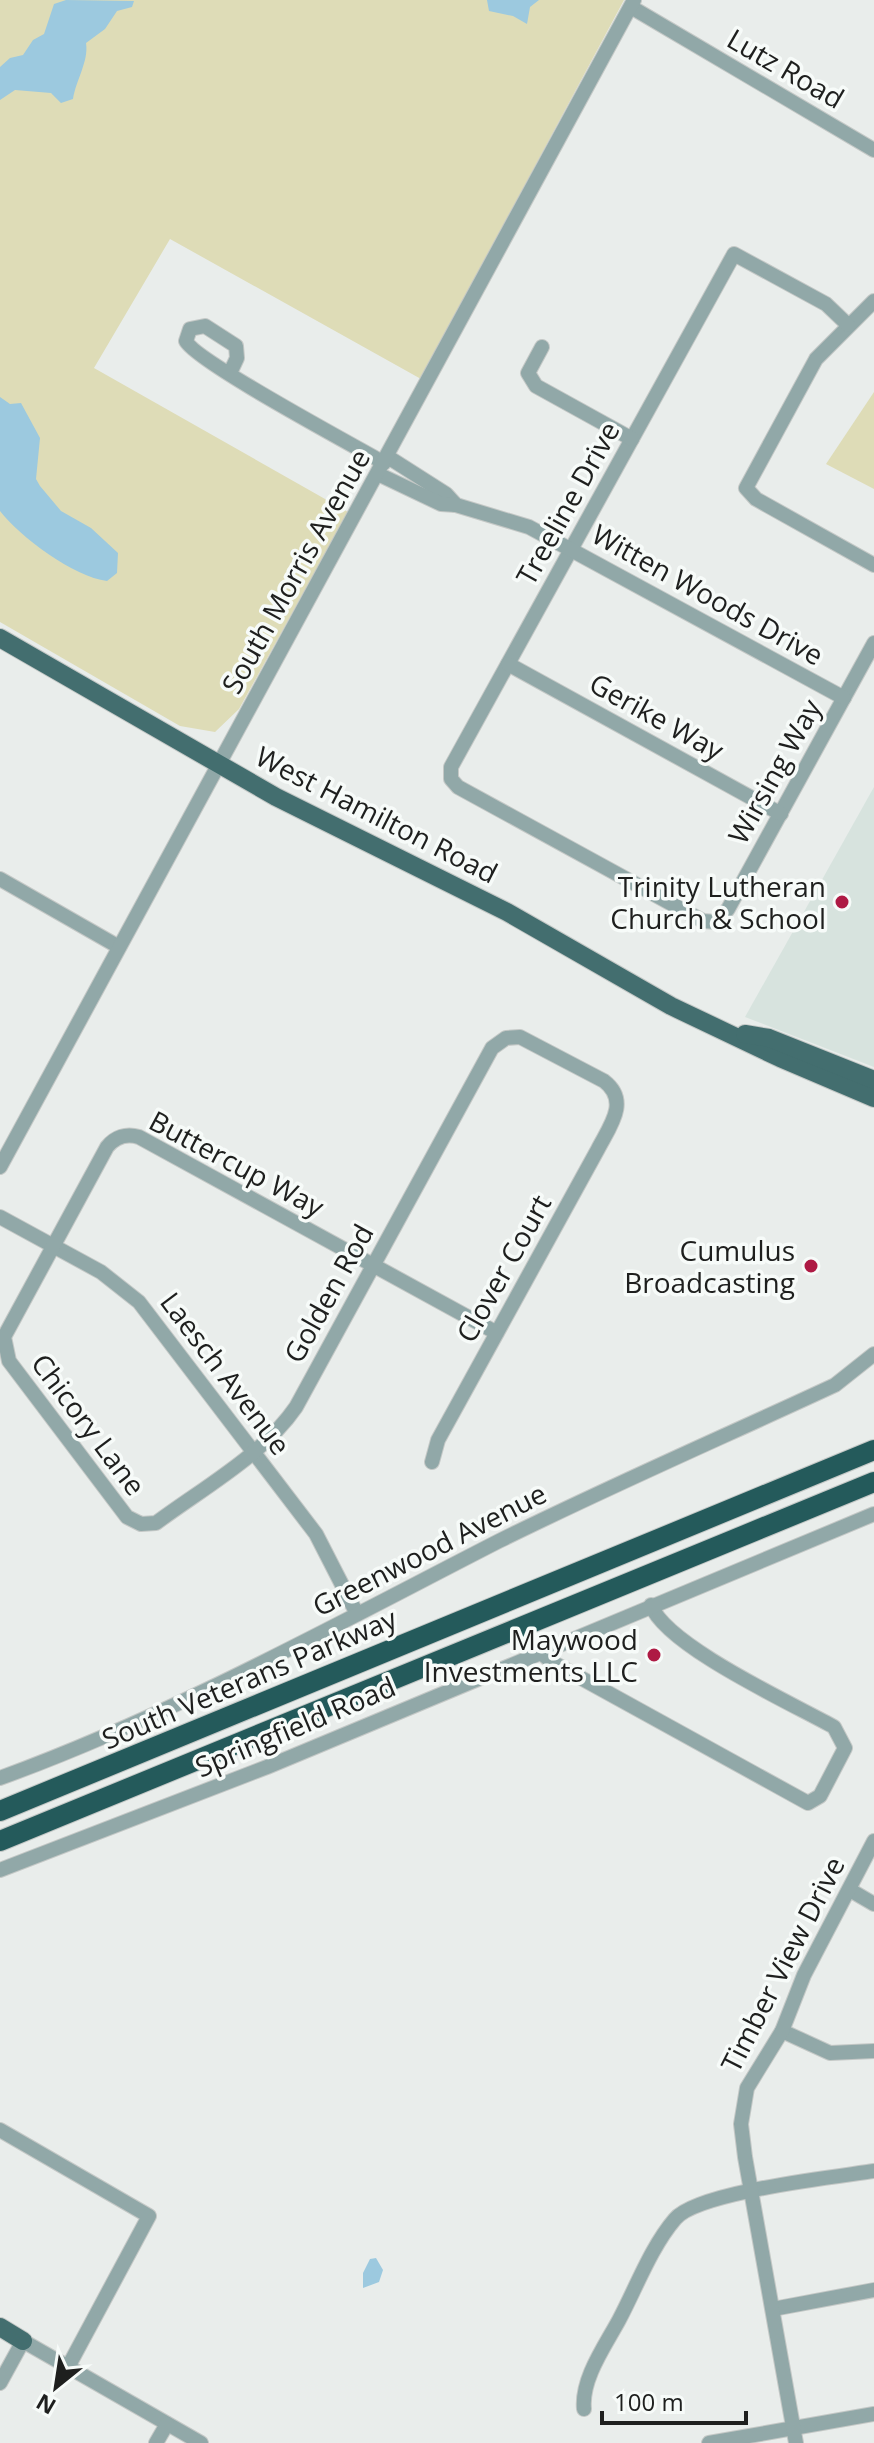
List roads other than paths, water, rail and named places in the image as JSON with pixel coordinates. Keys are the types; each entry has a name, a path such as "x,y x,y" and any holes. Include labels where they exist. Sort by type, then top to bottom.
{"highway":[{"name":"South Veterans Parkway","path":"0,1811 874,1450"},
{"name":"South Veterans Parkway","path":"0,1841 874,1482"}],"main road":[{"name":"West Hamilton Road","path":"0,638 219,765 332,826 495,905 671,1006 874,1098"},
{"name":"West Hamilton Road","path":"733,1033 769,1038 874,1080"},
{"path":"0,2327 23,2341"}],"street":[{"name":"Lutz Road","path":"632,3 874,150"},
{"name":"South Morris Avenue","path":"0,1167 632,3"},
{"name":"Treeline Drive","path":"716,922 703,921 458,787 451,779 451,767 734,254 826,304 848,325"},
{"path":"874,301 848,325 809,371 746,488 748,494 756,499 874,565"},
{"path":"542,347 528,373 536,386 632,439"},
{"name":"Witten Woods Drive","path":"230,373 383,465 446,494 456,505 529,527 572,548 844,698"},
{"name":"Wirsing Way","path":"716,922 723,918 874,643"},
{"name":"Gerike Way","path":"508,664 781,814"},
{"path":"0,879 119,947"},
{"name":"Golden Rod","path":"143,1525 156,1523 253,1451 275,1433 296,1407 492,1048 506,1038 525,1038 604,1081 617,1099"},
{"name":"Clover Court","path":"432,1462 438,1440 616,1113 617,1099"},
{"name":"Buttercup Way","path":"53,1246 107,1147 121,1137 139,1137 497,1333"},
{"name":"Laesch Avenue","path":"0,1217 112,1279 139,1302 316,1534 357,1614"},
{"name":"Chicory Lane","path":"53,1246 6,1333 3,1345 9,1361 119,1506 131,1520 143,1525"},
{"name":"Greenwood Avenue","path":"0,1778 163,1711 594,1494 835,1385 874,1354"},
{"name":"Springfield Road","path":"0,1870 267,1767 874,1514"},
{"path":"540,1652 552,1662 808,1803 820,1796 845,1748 834,1727 694,1649 667,1629 651,1605"},
{"name":"Timber View Drive","path":"795,2436 742,2136 744,2098 752,2075 782,2031 804,1975 874,1841"},
{"path":"850,1890 874,1904"},
{"path":"782,2031 830,2053 874,2051"},
{"path":"0,2130 149,2216 68,2367"},
{"path":"584,2409 582,2394 600,2354 675,2218 706,2201 874,2171"},
{"path":"773,2309 874,2290"},
{"path":"0,2383 23,2341 201,2443"},
{"path":"709,2443 795,2436 874,2414"},
{"path":"156,2443 167,2424"}],"water":[{"path":"66,0 134,1 132,7 117,11 105,29 86,43 86,57 73,99 61,103 51,93 15,90 0,100 0,67 10,58 23,55 33,40 44,34 54,4"},
{"path":"487,0 539,0 530,7 527,24 513,16 489,11"},
{"path":"0,397 10,404 21,403 40,438 36,479 40,486 61,511 91,528 118,553 117,573 107,581 64,564 21,532 0,511"},
{"path":"376,2258 383,2270 379,2282 363,2288 363,2273 370,2259"}],"place":[{"name":"Trinity Lutheran Church & School","path":"842,902"},
{"name":"Cumulus Broadcasting","path":"811,1266"},
{"name":"Maywood Investments LLC","path":"654,1655"}]}
